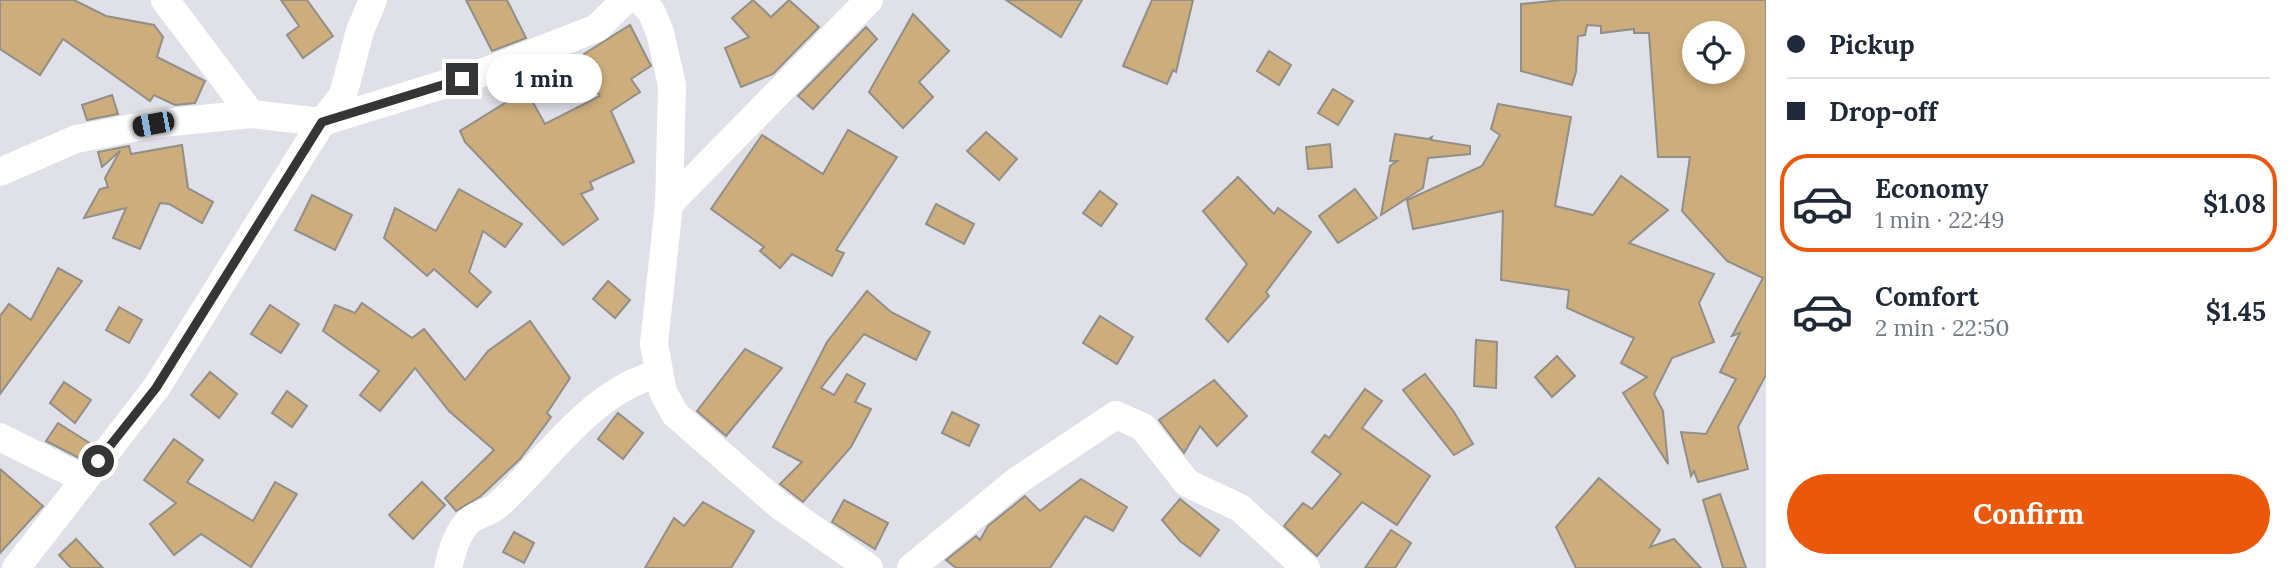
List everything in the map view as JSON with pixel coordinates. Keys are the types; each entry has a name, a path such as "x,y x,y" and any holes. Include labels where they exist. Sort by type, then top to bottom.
{"street":[{"path":"165,0 251,114"},
{"path":"16,568 156,388 322,122 343,96 360,30 373,0"},
{"path":"0,172 76,139 153,124 251,114 322,122 481,73 597,28 625,0"},
{"path":"639,0 651,11 660,32 673,85 669,204 654,344 663,393 675,414 779,505 869,568"},
{"path":"669,204 869,0"},
{"path":"448,568 458,538 477,513 493,510 520,485 542,457 601,404 638,379 658,374"},
{"path":"911,568 1013,483 1116,415 1143,427 1187,484 1240,508 1307,568"},
{"path":"0,437 84,480"}],"building":[{"path":"0,0 74,0 106,16 154,25 163,37 157,57 205,81 195,103 175,105 154,95 150,101 63,39 40,75 0,49"},
{"path":"281,0 307,0 333,36 303,58 287,35 299,26"},
{"path":"466,0 507,0 526,38 492,51"},
{"path":"753,0 771,17 789,0 819,27 773,74 741,87 725,48 749,37 732,18"},
{"path":"1006,0 1082,0 1061,37"},
{"path":"1152,0 1193,0 1176,72 1173,70 1167,84 1123,66"},
{"path":"1562,0 1766,0 1766,375 1738,427 1748,469 1698,482 1694,471 1691,476 1681,432 1706,434 1736,379 1720,372 1740,333 1732,336 1763,278 1727,261 1682,211 1690,157 1658,157 1649,33 1634,33 1634,29 1601,33 1601,26 1587,25 1585,35 1578,36 1576,72 1572,85 1521,71 1521,4"},
{"path":"913,14 949,51 919,82 933,97 903,128 869,92"},
{"path":"630,25 651,66 631,79 640,92 611,111 634,162 590,182 593,189 581,194 598,219 563,245 465,142 460,131 526,90 545,124 600,96 593,87 601,81 584,54"},
{"path":"866,27 877,39 813,109 798,96"},
{"path":"1269,51 1291,65 1279,85 1257,71"},
{"path":"1333,89 1353,101 1338,125 1318,113"},
{"path":"112,95 118,114 87,120 82,105"},
{"path":"1498,104 1571,117 1555,206 1593,215 1621,176 1668,210 1629,243 1714,274 1699,303 1714,342 1672,358 1654,394 1663,411 1668,464 1623,393 1647,377 1621,363 1634,338 1567,308 1569,290 1501,280 1503,211 1413,229 1407,200 1482,166 1500,135 1491,129"},
{"path":"848,130 897,157 836,250 844,253 832,276 792,254 780,268 760,251 764,247 711,209 762,135 823,174"},
{"path":"986,132 1017,159 999,180 967,151"},
{"path":"1395,134 1428,139 1432,137 1431,140 1470,146 1470,154 1428,158 1423,188 1381,215 1390,166 1397,161 1390,161"},
{"path":"1330,144 1332,167 1308,169 1306,147"},
{"path":"182,145 188,188 213,202 202,223 169,204 160,203 140,249 113,238 126,208 84,218 100,189 108,187 105,178 120,151 102,167 98,152 129,146 131,154"},
{"path":"1238,177 1274,214 1278,208 1311,232 1266,292 1269,296 1228,342 1206,319 1247,264 1203,211"},
{"path":"459,189 522,224 505,247 483,231 469,272 491,292 477,307 434,269 427,276 384,238 395,208 436,231"},
{"path":"1355,189 1377,218 1338,243 1319,216"},
{"path":"1100,191 1117,204 1101,226 1083,213"},
{"path":"312,195 352,215 335,250 295,230"},
{"path":"936,204 974,224 964,244 926,224"},
{"path":"58,268 82,281 0,394 0,316 9,304 31,320"},
{"path":"608,281 630,300 615,318 593,299"},
{"path":"867,291 891,312 930,332 916,360 864,334 821,388 834,395 847,374 865,384 855,402 871,409 851,447 803,502 780,484 802,462 773,447 827,342"},
{"path":"362,303 412,338 424,329 465,380 488,351 530,321 570,378 547,413 551,417 520,459 481,496 456,511 445,498 494,450 449,411 415,368 380,411 360,395 379,371 323,331 335,305 355,313"},
{"path":"270,305 299,324 281,353 251,334"},
{"path":"119,307 142,320 129,343 106,330"},
{"path":"1100,316 1133,337 1117,364 1083,343"},
{"path":"1476,340 1497,342 1496,388 1474,386"},
{"path":"745,349 782,368 726,436 697,411"},
{"path":"1557,356 1575,376 1552,397 1535,377"},
{"path":"210,372 237,394 219,418 191,395"},
{"path":"1425,374 1454,412 1473,444 1454,455 1403,390"},
{"path":"1214,380 1247,416 1217,446 1200,426 1184,453 1159,420"},
{"path":"64,382 91,400 75,423 50,403"},
{"path":"1365,389 1382,401 1362,428 1430,476 1397,525 1362,502 1317,556 1284,526 1303,503 1312,509 1341,474 1312,452 1325,435 1329,438"},
{"path":"287,391 307,406 292,427 272,413"},
{"path":"952,412 979,425 969,446 942,433"},
{"path":"618,413 643,433 623,459 598,439"},
{"path":"58,423 91,444 79,458 46,441"},
{"path":"174,439 203,460 187,482 253,521 275,482 297,494 251,567 201,534 174,555 150,524 176,503 144,480"},
{"path":"0,469 43,506 0,553"},
{"path":"1599,478 1660,530 1650,547 1674,539 1701,568 1576,568 1556,527"},
{"path":"1081,479 1127,507 1113,531 1085,516 1050,568 956,568 946,560 976,536 980,540 988,526 1025,496 1040,511"},
{"path":"422,482 445,505 413,539 389,515"},
{"path":"1720,494 1746,568 1723,568 1703,500"},
{"path":"1180,499 1219,530 1200,556 1180,541 1162,520"},
{"path":"844,500 888,523 875,549 832,522"},
{"path":"703,502 754,531 731,568 645,568 674,518 684,526"},
{"path":"1391,530 1411,543 1395,568 1365,568"},
{"path":"514,532 534,543 524,563 503,552"},
{"path":"76,539 103,568 71,568 59,555"}],"route":[{"path":"98,461 156,388 322,122 462,79"}]}
